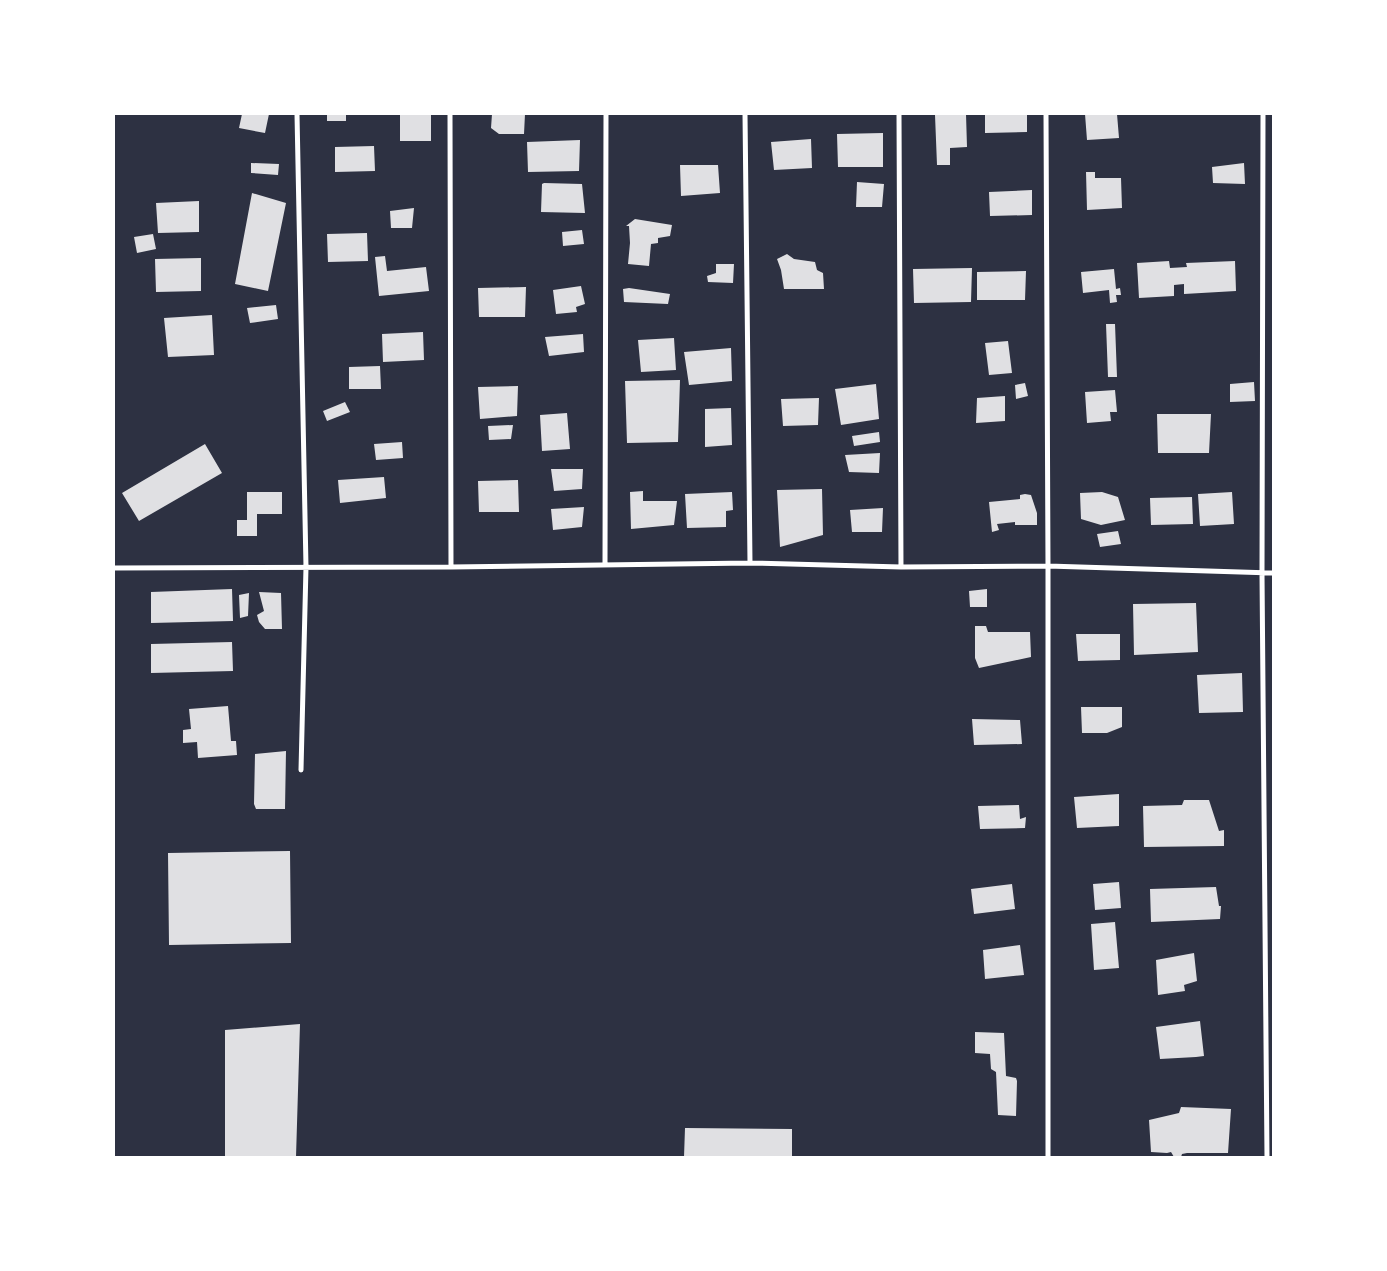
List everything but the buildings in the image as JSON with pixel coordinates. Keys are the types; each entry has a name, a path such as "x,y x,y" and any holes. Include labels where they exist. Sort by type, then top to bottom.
{"street":[{"path":"297,114 306,567 301,770"},
{"path":"450,114 451,566"},
{"path":"605,564 606,114"},
{"path":"745,114 750,562"},
{"path":"899,114 901,567"},
{"path":"1046,114 1048,1157"},
{"path":"1263,114 1262,574 1267,1157"},
{"path":"114,568 750,562 901,567 1048,566 1273,573"}]}
